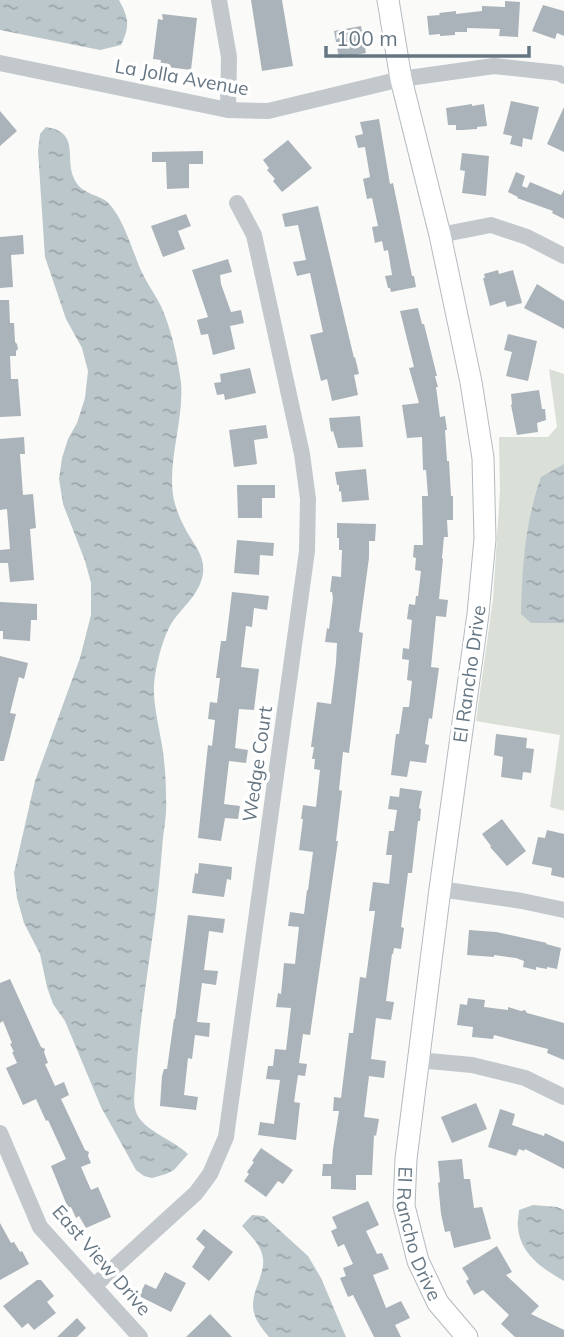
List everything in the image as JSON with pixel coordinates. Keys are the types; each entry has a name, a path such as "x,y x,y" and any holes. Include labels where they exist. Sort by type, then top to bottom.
{"street":[{"path":"219,0 229,57 228,110"},
{"name":"El Rancho Drive","path":"387,0 401,79 440,236 471,382 483,458 485,539 478,614 405,1159 404,1206 418,1261 438,1303 467,1337"},
{"name":"La Jolla Avenue","path":"0,63 228,110 268,111 401,79 494,66 564,76"},
{"name":"Wedge Court","path":"94,1286 196,1193 210,1174 226,1137 305,565 308,499 302,454 254,235 237,203"},
{"path":"440,236 491,225 527,237 564,256"},
{"path":"440,888 564,910"},
{"path":"418,1060 472,1065 525,1078 564,1097"},
{"name":"East View Drive","path":"0,1133 40,1227 140,1337"}],"shaded area":[{"path":"549,369 564,374 564,811 550,807 560,735 476,721 493,599 500,490 499,437 548,437 557,427"}],"water":[{"path":"0,0 119,0 125,12 126,33 121,45 100,50 0,30"},
{"path":"46,127 58,130 65,136 69,143 71,170 81,188 111,206 165,315 174,344 181,383 173,495 178,514 199,551 203,567 198,589 165,636 154,685 164,763 166,812 134,1103 139,1118 151,1130 188,1154 174,1170 152,1178 136,1170 101,1107 65,1021 53,1004 40,954 24,923 14,873 35,781 80,658 91,615 91,583 63,504 59,479 68,439 77,423 85,398 88,371 82,348 66,319 45,257 38,151 40,134"},
{"path":"564,464 564,623 531,623 521,614 531,511 541,477"},
{"path":"533,1205 564,1210 564,1281 534,1260 523,1245 518,1227 519,1210"},
{"path":"252,1215 264,1216 308,1256 321,1278 346,1337 269,1337 263,1330 255,1317 253,1304 263,1267 262,1254 242,1226"}],"building":[{"path":"251,0 282,0 293,66 262,71"},
{"path":"505,1 520,2 518,37 499,36 500,29 467,28 467,32 455,32 455,35 429,35 427,16 456,11 456,14 482,11 482,6 505,7"},
{"path":"543,5 564,11 564,36 557,33 555,39 532,31"},
{"path":"162,14 197,18 191,70 160,66 161,60 153,59 158,19 163,20"},
{"path":"361,26 366,53 339,58 334,31"},
{"path":"511,101 539,107 532,140 523,138 522,147 510,144 512,136 503,134"},
{"path":"484,104 487,126 456,130 456,125 448,125 446,108"},
{"path":"564,107 564,152 547,144"},
{"path":"0,111 17,131 0,146"},
{"path":"379,119 390,184 393,183 416,287 391,292 385,276 392,275 388,250 384,251 382,241 375,243 372,227 378,226 372,198 367,199 363,179 370,177 365,147 358,148 355,136 363,134 360,122"},
{"path":"288,140 312,168 282,192 273,181 275,179 263,160"},
{"path":"203,151 203,164 189,164 189,188 167,189 166,162 152,162 152,152"},
{"path":"462,153 489,156 486,196 462,193 465,171 460,170"},
{"path":"516,172 525,176 522,186 527,188 530,182 561,195 564,190 564,219 552,213 553,211 508,192"},
{"path":"318,206 359,374 354,375 358,395 332,401 327,379 321,381 310,335 323,332 310,273 297,276 293,262 306,260 298,225 285,227 282,214"},
{"path":"186,214 191,226 178,231 185,249 163,257 151,226"},
{"path":"23,235 24,254 11,255 13,287 0,288 0,237"},
{"path":"228,259 232,272 220,275 221,284 231,312 241,310 244,323 230,326 235,349 213,355 208,334 201,335 197,320 208,317 192,270"},
{"path":"498,270 499,274 513,270 522,303 507,307 505,301 490,306 483,278 484,274"},
{"path":"537,284 564,301 564,329 524,308"},
{"path":"0,300 9,300 10,323 14,323 18,349 16,356 10,356 11,379 18,379 21,416 0,417"},
{"path":"418,308 437,376 440,417 445,416 453,520 447,520 448,537 444,537 439,599 448,600 446,617 436,616 431,667 439,668 432,719 429,718 425,744 429,745 426,763 410,761 407,777 391,775 396,734 399,734 403,707 409,707 412,681 407,680 409,660 402,659 403,648 409,649 412,620 407,619 409,604 415,605 421,571 415,570 414,545 423,545 422,496 428,496 426,470 423,470 422,437 407,438 402,405 419,403 409,368 414,367 400,311"},
{"path":"508,334 537,341 528,381 506,376 512,352 504,350"},
{"path":"250,368 256,393 225,400 224,394 217,395 214,383 221,382 220,374"},
{"path":"539,390 546,420 537,423 538,432 517,435 511,394"},
{"path":"360,416 363,447 338,448 333,431 331,432 329,418"},
{"path":"266,425 268,438 254,440 257,464 234,467 229,430"},
{"path":"24,437 25,454 20,454 23,495 33,494 36,528 30,529 34,580 10,582 8,563 0,563 0,550 10,549 7,509 0,510 0,439"},
{"path":"366,469 369,500 342,502 335,472"},
{"path":"237,485 275,485 275,498 262,498 262,518 238,518"},
{"path":"337,523 376,524 375,541 369,541 359,632 363,633 351,737 349,753 343,752 338,841 310,1035 303,1034 299,1063 307,1064 305,1076 298,1075 294,1102 300,1103 296,1140 258,1135 260,1122 274,1124 280,1080 266,1079 268,1066 273,1066 275,1049 286,1050 291,1008 276,1007 278,993 281,994 284,963 295,964 299,927 288,926 290,912 304,914 313,852 299,850 301,819 303,805 316,807 320,770 314,769 314,747 311,747 317,702 331,704 336,663 337,643 325,642 333,598 330,592 332,576 341,577 342,550 339,550"},
{"path":"237,540 274,543 273,556 260,555 259,575 234,573"},
{"path":"232,592 269,596 267,610 254,608 252,627 246,626 241,667 259,669 254,710 239,709 235,748 248,750 246,763 229,761 224,804 240,806 238,819 225,818 221,841 198,838 208,745 212,746 215,720 208,719 210,702 217,703 220,678 216,678 221,641 226,641"},
{"path":"0,602 37,604 37,620 31,620 30,641 3,639 3,631 0,631"},
{"path":"0,656 28,663 24,679 19,677 10,713 16,714 4,761 0,761"},
{"path":"496,734 527,738 526,748 534,749 531,773 523,772 522,780 501,777 503,757 494,755"},
{"path":"400,788 422,791 421,809 412,873 408,873 401,949 394,948 392,954 386,1001 394,1002 391,1020 376,1018 371,1059 386,1061 384,1078 369,1076 364,1117 379,1119 376,1136 374,1135 372,1175 356,1175 356,1190 331,1189 331,1176 322,1176 323,1164 332,1164 339,1111 333,1111 334,1097 341,1098 349,1033 353,1033 360,977 366,978 375,911 369,911 373,882 389,884 392,855 386,855 389,831 394,831 397,810 388,809 390,796 399,797"},
{"path":"502,819 526,851 507,866 482,834"},
{"path":"547,830 564,834 564,878 551,875 552,868 532,864 538,837 545,838"},
{"path":"199,863 232,867 231,880 227,879 224,897 192,893"},
{"path":"188,915 225,919 223,933 209,931 204,970 218,971 216,985 202,983 197,1022 210,1023 209,1037 195,1035 192,1059 188,1058 184,1095 198,1097 196,1110 160,1106 162,1076 164,1069 167,1069"},
{"path":"469,930 496,932 561,948 557,969 536,967 536,970 523,967 524,961 516,958 467,955"},
{"path":"10,979 41,1047 45,1049 48,1063 45,1064 55,1086 64,1082 69,1095 61,1099 85,1150 89,1152 91,1163 81,1167 91,1190 98,1187 111,1217 86,1228 79,1216 76,1218 71,1207 68,1208 51,1166 66,1159 48,1120 46,1121 36,1099 23,1105 6,1068 17,1063 3,1021 0,1023 0,983"},
{"path":"468,998 485,1000 484,1007 525,1010 527,1013 564,1023 564,1060 547,1053 548,1049 494,1035 493,1039 472,1037 473,1027 457,1025 460,1004 467,1005"},
{"path":"476,1103 487,1129 452,1143 441,1117"},
{"path":"500,1109 515,1114 512,1125 544,1136 545,1133 564,1142 564,1169 525,1149 519,1149 516,1156 488,1147"},
{"path":"261,1148 293,1170 283,1184 278,1181 266,1197 244,1181"},
{"path":"462,1159 464,1179 470,1179 474,1208 482,1207 491,1239 454,1248 450,1231 445,1232 441,1214 438,1161"},
{"path":"368,1201 379,1225 366,1231 377,1254 382,1253 389,1269 373,1275 386,1308 401,1301 410,1318 395,1325 401,1337 374,1337 353,1295 348,1297 340,1278 346,1276 343,1268 353,1264 344,1244 338,1247 331,1231 337,1228 332,1217"},
{"path":"0,1223 11,1243 14,1242 20,1252 22,1251 29,1264 0,1280"},
{"path":"204,1229 233,1252 209,1281 192,1267 205,1247 196,1239"},
{"path":"497,1246 512,1272 506,1275 539,1306 531,1314 564,1330 564,1337 515,1337 501,1324 509,1315 483,1290 474,1295 462,1268"},
{"path":"165,1272 186,1283 171,1312 139,1296 145,1284 156,1289"},
{"path":"37,1280 41,1280 54,1296 47,1302 56,1313 34,1330 28,1323 22,1328 3,1306"},
{"path":"210,1314 232,1337 186,1337"},
{"path":"77,1318 86,1328 77,1337 57,1337"}]}
